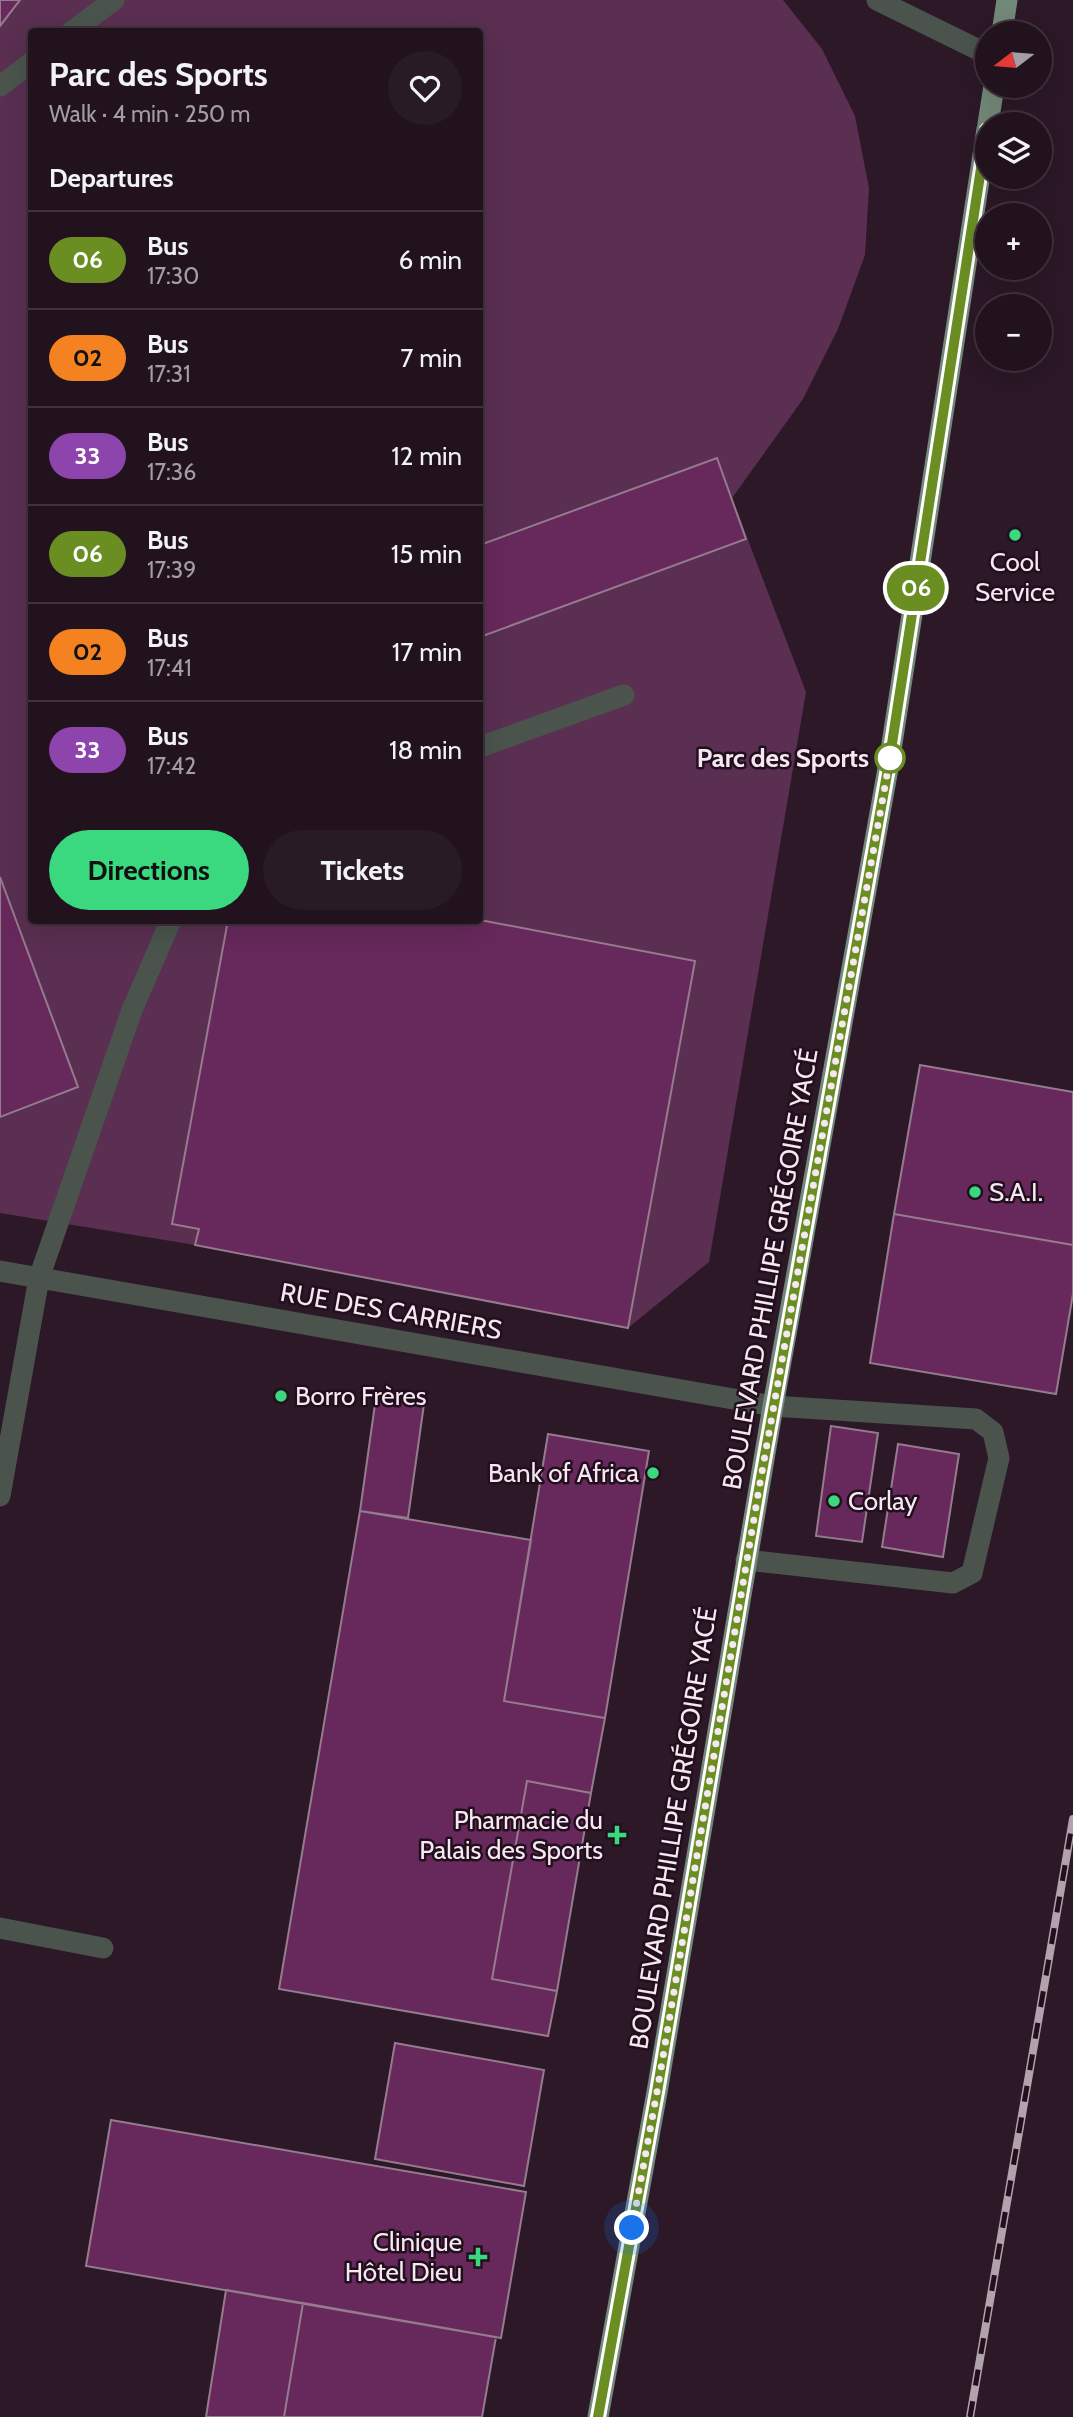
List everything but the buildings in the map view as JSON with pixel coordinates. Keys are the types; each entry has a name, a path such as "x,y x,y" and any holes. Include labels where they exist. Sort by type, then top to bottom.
{"main road":[{"path":"1004,21 1007,0"},
{"name":"BOULEVARD PHILLIPE GRÉGOIRE YACÉ","path":"598,2417 657,2092 773,1406 889,763 977,189"}],"street":[{"path":"76,28 114,0"},
{"path":"877,0 975,48"},
{"path":"0,86 28,65"},
{"path":"483,746 624,695"},
{"path":"0,1496 39,1278 132,1010 169,924"},
{"name":"RUE DES CARRIERS","path":"0,1271 773,1406 975,1419 993,1432 999,1458 972,1573 953,1583 746,1560"},
{"path":"0,1928 103,1948"}],"shaded area":[{"name":"Parc des Sports","path":"0,0 783,0 822,49 855,116 869,188 865,255 838,329 803,399 732,498 806,692 709,1262 628,1328 195,1245 0,1213"}],"railway":[{"path":"970,2417 1073,1819"}],"bus line":[{"name":"06","path":"598,2417 657,2092 760,1483 889,763 978,189"}],"place":[{"name":"Cool Service","path":"1015,535"},
{"name":"Parc des Sports","path":"890,758"},
{"name":"S.A.I.","path":"975,1192"},
{"name":"Borro Frères","path":"281,1396"},
{"name":"Bank of Africa","path":"653,1473"},
{"name":"Corlay","path":"834,1501"},
{"name":"Pharmacie du Palais des Sports","path":"617,1835"},
{"name":"Clinique Hôtel Dieu","path":"478,2257"}],"route":[{"path":"632,2228 760,1483 890,758"}]}
